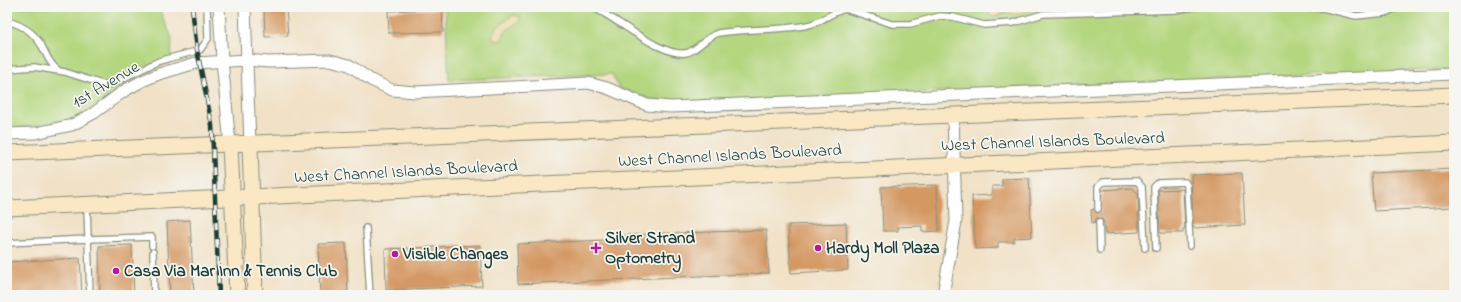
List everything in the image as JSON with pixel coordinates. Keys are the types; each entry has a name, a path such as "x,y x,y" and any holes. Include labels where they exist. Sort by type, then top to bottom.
{"main road":[{"name":"West Channel Islands Boulevard","path":"7,153 250,145 952,114 1454,95"},
{"name":"West Channel Islands Boulevard","path":"7,208 1454,143"},
{"path":"230,145 237,295"},
{"path":"250,145 255,295"}],"street":[{"path":"219,7 222,60 230,145"},
{"path":"245,7 250,145"},
{"name":"1st Avenue","path":"7,134 36,133 72,125 94,113 124,91 159,74 190,64 222,60 269,62 330,60 349,65 371,80 392,90 415,92 588,83 607,88 647,105 671,107 1454,74"},
{"path":"943,295 956,220 952,114"}],"lane":[{"path":"7,69 34,67 60,71 102,84 111,84 159,61 200,50 208,39 207,7"},
{"path":"592,7 615,18 656,46 685,54 690,52 710,35 718,33 806,26 824,21 839,10 845,9 892,24 910,24 940,16 953,17 984,25 1013,23 1043,14 1182,10 1193,7"},
{"path":"1292,7 1323,8 1356,16 1385,13 1398,7"},
{"path":"7,23 22,27 38,37 49,61 60,71"},
{"path":"1098,209 1098,187 1103,182 1137,181 1142,187 1145,248"},
{"path":"1156,248 1154,187 1158,183 1185,182 1187,186 1190,246"},
{"path":"87,205 90,295"},
{"path":"1099,222 1100,250"},
{"path":"366,228 370,295"},
{"path":"7,243 152,237 154,295"}],"green space":[{"path":"7,7 158,7 172,38 171,62 137,76 99,104 67,121 29,127 7,128"},
{"path":"445,7 1454,7 1454,69 671,103 653,100 619,88 612,74 449,80"}],"sand":[{"path":"990,7 1025,7 1025,10 1021,14 1005,13 992,17 988,12"},
{"path":"513,15 520,16 520,21 505,31 502,40 495,41 492,36 496,28"}],"building":[{"path":"264,7 286,7 288,36 265,37"},
{"path":"442,9 443,32 389,33 388,11"},
{"path":"1454,169 1454,207 1374,211 1371,173"},
{"path":"1242,173 1245,225 1193,228 1191,175"},
{"path":"1029,178 1032,237 1014,238 1014,242 998,242 998,248 975,249 972,196 992,195 992,186 1002,186 1002,179"},
{"path":"937,185 939,231 922,232 922,226 898,227 898,231 883,231 881,187"},
{"path":"1132,188 1138,193 1139,232 1105,234 1104,222 1101,218 1097,218 1095,222 1092,223 1091,210 1094,209 1098,213 1101,211 1102,190"},
{"path":"1183,189 1185,229 1183,229 1183,233 1160,233 1158,190"},
{"path":"190,220 194,295 170,295 167,222"},
{"name":"Hardy Moll Plaza","path":"846,223 848,270 791,273 788,225"},
{"path":"766,230 769,273 518,284 517,244 626,239 625,235"},
{"path":"346,243 348,295 320,295 318,244"},
{"name":"Casa Via Mar Inn & Tennis Club","path":"132,245 134,295 100,295 99,246"},
{"path":"480,245 482,286 386,290 385,249"},
{"path":"80,258 82,295 7,295 7,262"}],"railway":[{"path":"192,7 197,50 212,125 219,295"}],"place":[{"name":"Silver Strand Optometry","path":"596,248"},
{"name":"Hardy Moll Plaza","path":"818,248"},
{"name":"Visible Changes","path":"395,254"},
{"name":"Casa Via Mar Inn & Tennis Club","path":"116,271"}]}
